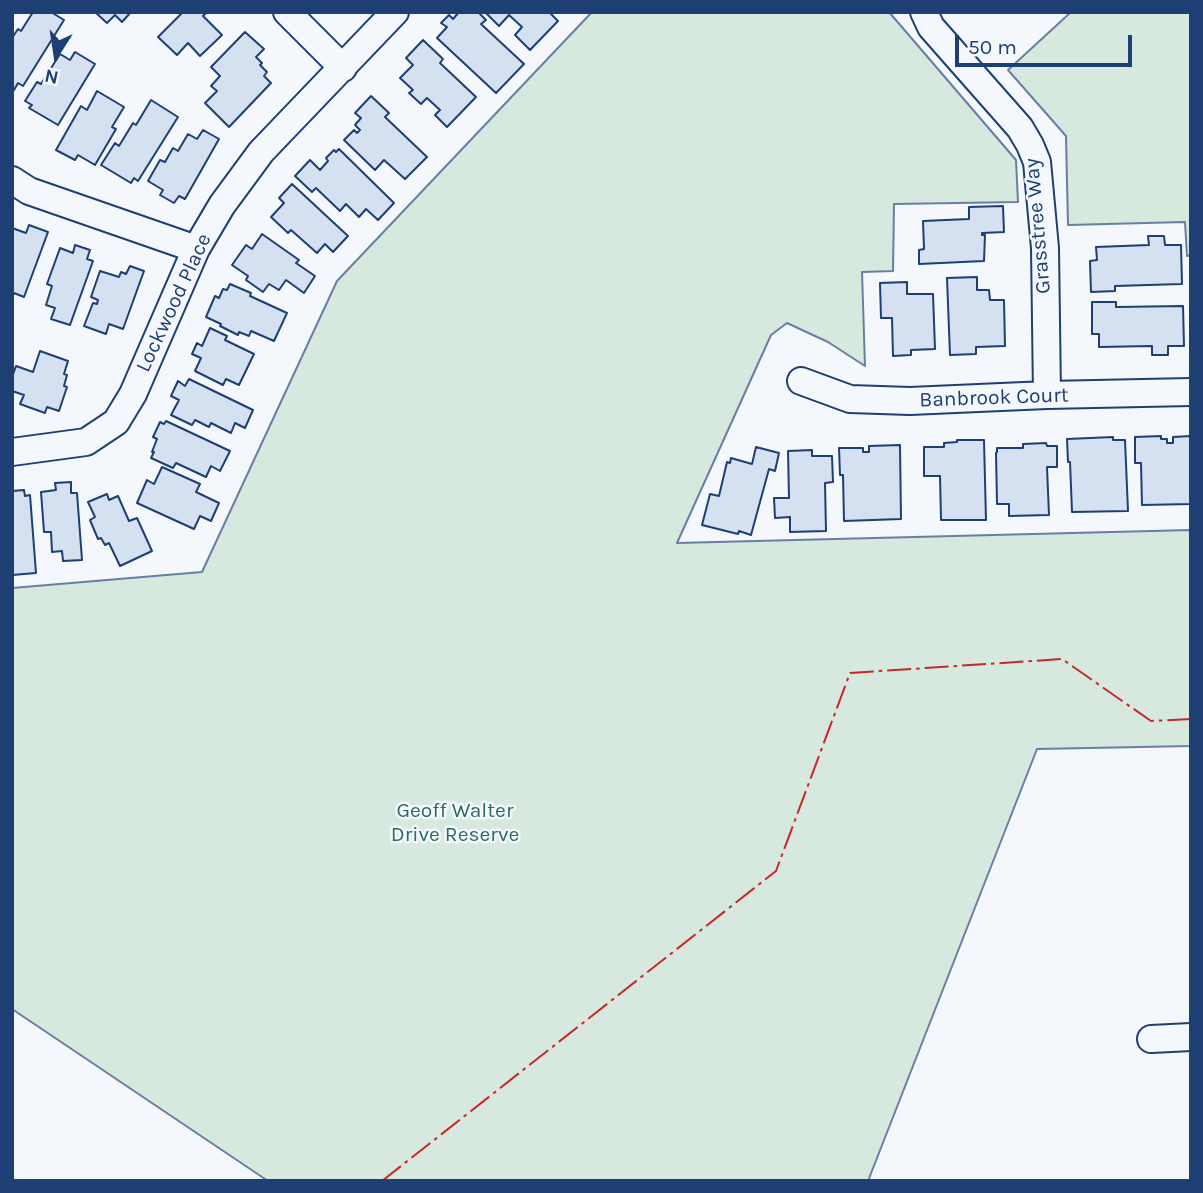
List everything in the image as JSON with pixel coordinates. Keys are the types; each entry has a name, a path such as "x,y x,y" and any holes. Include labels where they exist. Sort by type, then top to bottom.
{"street":[{"path":"287,12 343,68"},
{"name":"Lockwood Place","path":"12,452 86,442 116,422 133,394 196,249 222,205 261,152 395,12"},
{"name":"Grasstree Way","path":"924,12 931,27 1020,128 1037,162 1045,248 1047,395"},
{"path":"12,180 29,191 196,249"},
{"name":"Banbrook Court","path":"801,381 850,399 910,401 1191,392"},
{"path":"1151,1039 1191,1037"}],"green space":[{"name":"Geoff Walter Drive Reserve","path":"592,12 889,12 1016,160 1018,202 894,204 893,271 862,272 865,366 828,342 787,323 771,335 677,543 1191,530 1191,746 1037,749 868,1181 268,1181 12,1009 12,588 202,572 337,281"},
{"path":"1071,12 1191,12 1191,255 1187,256 1185,222 1068,225 1066,136 1008,70"}],"building":[{"path":"33,12 51,12 64,20 23,86 18,83 14,90 12,38 18,29 21,31"},
{"path":"95,12 131,12 122,22 115,15 107,23"},
{"path":"183,12 207,12 203,16 222,35 200,56 188,43 177,55 158,37"},
{"path":"459,12 478,12 486,20 481,24 524,64 496,93 437,38 447,27 441,23 449,15 453,19"},
{"path":"485,12 549,12 558,21 530,50 515,35 522,27 509,15 499,26"},
{"path":"245,32 264,49 256,57 267,72 264,76 271,83 229,127 205,103 217,91 211,86 220,76 211,67"},
{"path":"423,40 443,59 440,63 476,97 447,127 435,115 440,110 427,98 421,104 409,93 413,90 400,78 413,65 406,58"},
{"path":"75,52 95,64 58,125 29,108 32,105 25,101 37,82 41,84 60,54 70,60"},
{"path":"97,91 124,107 112,127 116,129 95,165 78,155 75,160 56,150 81,106 87,110"},
{"path":"371,96 389,113 385,117 427,157 405,179 384,160 375,170 344,140 354,130 357,133 360,130 355,125 361,118 355,113"},
{"path":"151,100 178,117 138,181 134,178 131,183 101,165 115,143 119,146 133,123 136,125"},
{"path":"203,130 219,139 185,199 179,196 174,203 160,195 163,190 148,181 160,160 165,162 173,148 178,151 188,134 197,139"},
{"path":"339,149 394,203 378,220 366,209 359,217 346,204 340,211 316,188 312,192 295,176 310,160 320,170 328,161 326,158"},
{"path":"292,184 348,236 333,252 325,244 317,253 291,230 288,233 271,217 284,203 279,198"},
{"path":"1003,206 1004,232 982,233 985,235 984,261 919,264 919,250 924,249 923,221 969,219 969,207"},
{"path":"29,225 48,232 24,297 14,293 12,297 12,228 26,233"},
{"path":"262,234 299,260 296,263 315,276 304,293 286,280 279,290 269,284 263,292 246,280 248,276 232,265 246,245 252,249"},
{"path":"1148,236 1164,236 1165,245 1181,245 1182,284 1115,286 1115,291 1091,292 1090,261 1097,260 1096,247 1149,245"},
{"path":"75,245 90,250 87,259 93,261 70,325 51,319 55,308 46,305 52,286 47,284 60,248 73,253"},
{"path":"130,266 144,271 123,329 109,324 106,334 84,326 93,303 97,304 98,300 91,297 100,271 119,277 121,272 126,274"},
{"path":"977,277 977,290 989,290 990,300 1004,300 1005,346 976,347 976,354 950,355 947,278"},
{"path":"907,282 907,294 933,294 935,349 911,350 911,355 893,356 892,318 881,318 880,283"},
{"path":"230,284 287,313 274,341 251,331 249,336 239,332 238,335 206,317 215,296 219,298 223,289 227,290"},
{"path":"1092,302 1116,302 1116,307 1183,306 1184,346 1168,346 1168,355 1152,355 1152,346 1099,347 1099,334 1092,334"},
{"path":"210,328 227,336 225,340 254,354 239,385 226,379 223,385 195,371 201,358 192,354 197,343 202,346"},
{"path":"40,351 68,361 64,374 67,375 64,386 67,387 59,411 47,407 45,413 20,404 24,395 12,391 12,377 16,366 33,372"},
{"path":"189,379 253,410 245,428 235,423 231,433 211,423 209,427 195,420 192,425 171,415 179,400 171,396 178,381 185,386"},
{"path":"166,421 230,451 220,471 211,466 206,477 176,463 173,468 151,458 157,439 153,437 160,422 164,424"},
{"path":"1161,436 1161,439 1167,439 1167,443 1173,443 1173,437 1191,436 1191,504 1142,505 1141,463 1135,463 1135,437"},
{"path":"1113,437 1113,440 1125,440 1128,511 1072,512 1067,439"},
{"path":"984,440 986,520 941,520 940,476 924,476 924,447 944,447 944,443"},
{"path":"1046,443 1047,446 1057,446 1057,467 1047,467 1049,515 1009,516 1009,504 997,504 997,448 1023,448 1023,444"},
{"path":"900,445 901,519 844,521 843,475 840,475 839,448 863,448 863,452 869,452 869,446"},
{"path":"756,447 779,453 775,471 769,469 751,535 702,525 710,494 719,496 727,462 730,463 731,458 752,464"},
{"path":"812,450 812,456 832,456 833,482 825,483 826,531 790,532 790,517 775,518 774,498 789,498 788,451"},
{"path":"162,467 200,484 196,492 219,503 211,521 200,516 194,529 137,503 147,480 154,484"},
{"path":"71,482 71,493 77,493 82,560 63,561 62,551 52,552 51,532 44,532 41,492 56,490 55,483"},
{"path":"24,490 25,496 30,495 36,573 12,575 12,491"},
{"path":"107,494 109,500 118,496 129,521 137,518 152,551 120,566 109,543 105,545 101,538 98,539 90,520 95,517 88,502"}],"power":[{"path":"382,1181 776,871 850,673 1062,659 1151,721 1191,719"}]}
